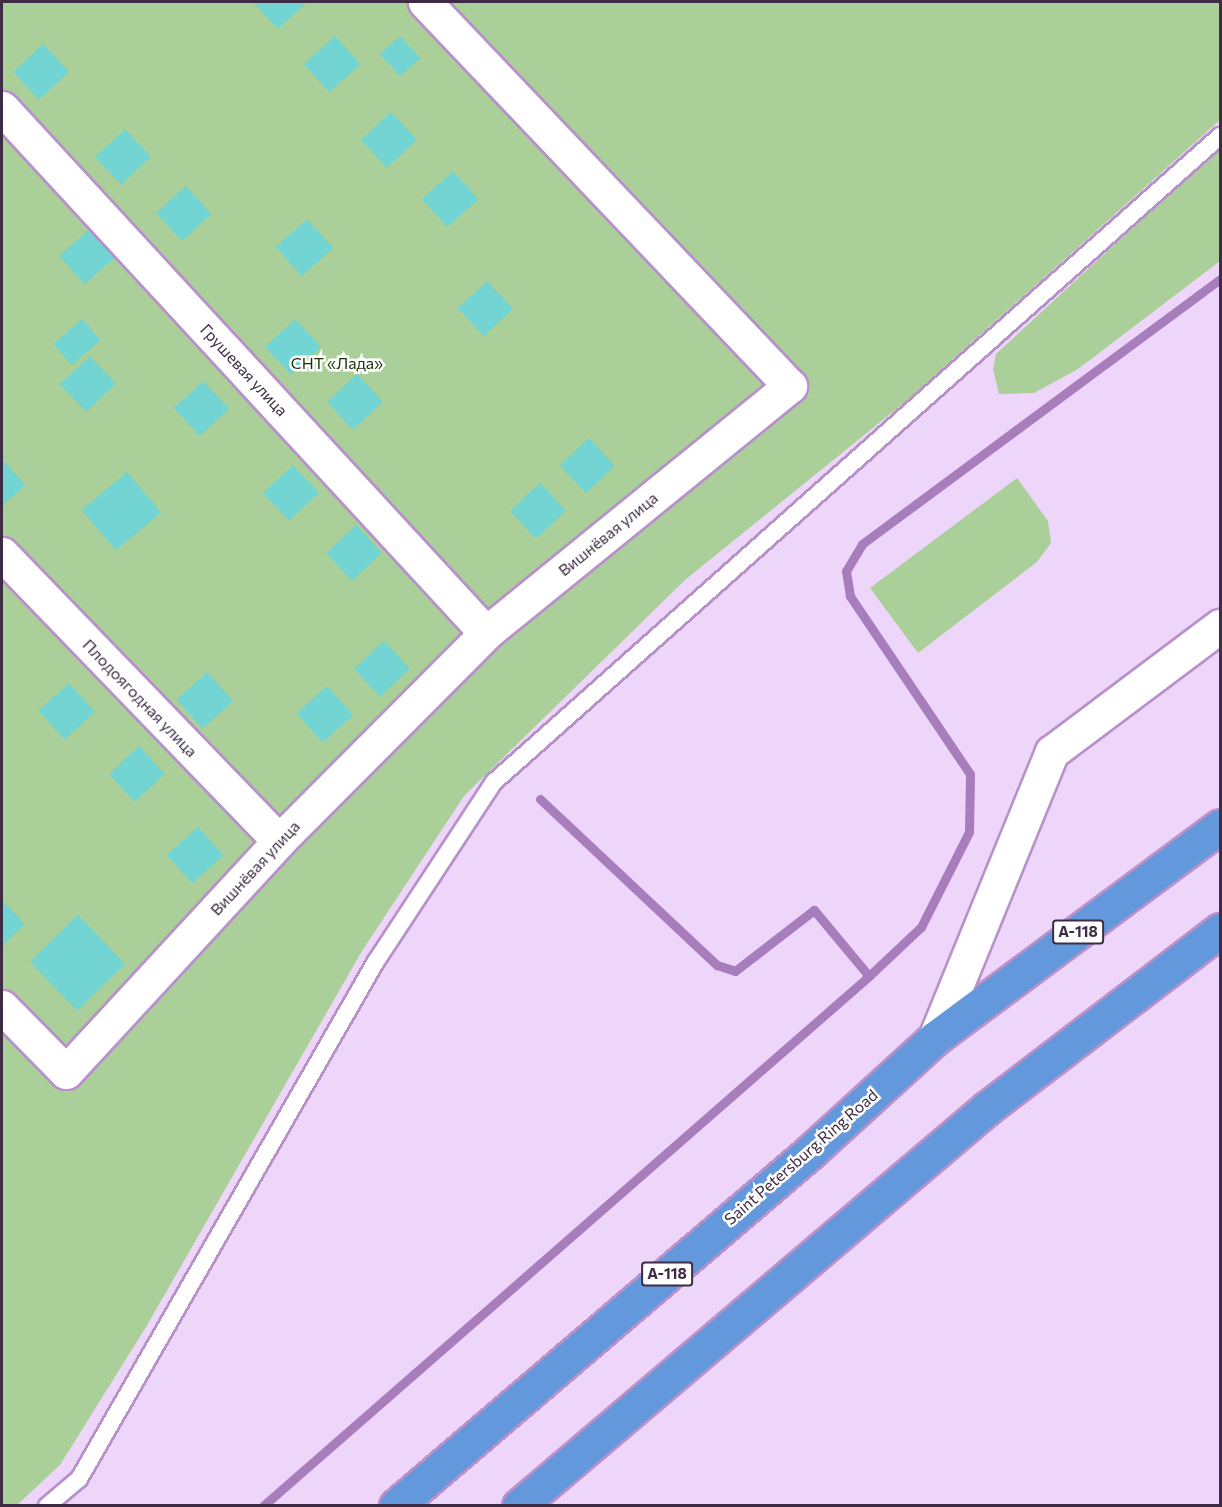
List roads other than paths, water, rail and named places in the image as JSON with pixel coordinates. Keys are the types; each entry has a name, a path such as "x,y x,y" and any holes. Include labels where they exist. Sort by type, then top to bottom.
{"highway":[{"name":"Saint Petersburg Ring Road","path":"396,1506 809,1152 935,1038 1221,826"},
{"path":"519,1506 986,1109 1221,930"}],"street":[{"name":"Вишнёвая улица","path":"2,1006 66,1072 279,841 486,633 790,386 425,2"},
{"name":"Грушевая улица","path":"2,108 486,633"},
{"name":"Плодоягодная улица","path":"6,569 279,841"},
{"path":"935,1038 1052,752 1221,626"}],"lane":[{"path":"47,1506 79,1479 375,963 494,782 1221,136"}],"waterway":[{"path":"263,1506 869,976 921,927 969,832 970,774 850,596 846,571 862,544 1220,279"},
{"path":"540,799 717,965 735,971 814,910 869,976"}],"park label":[{"name":"СНТ «Лада»","path":"337,363"}]}
